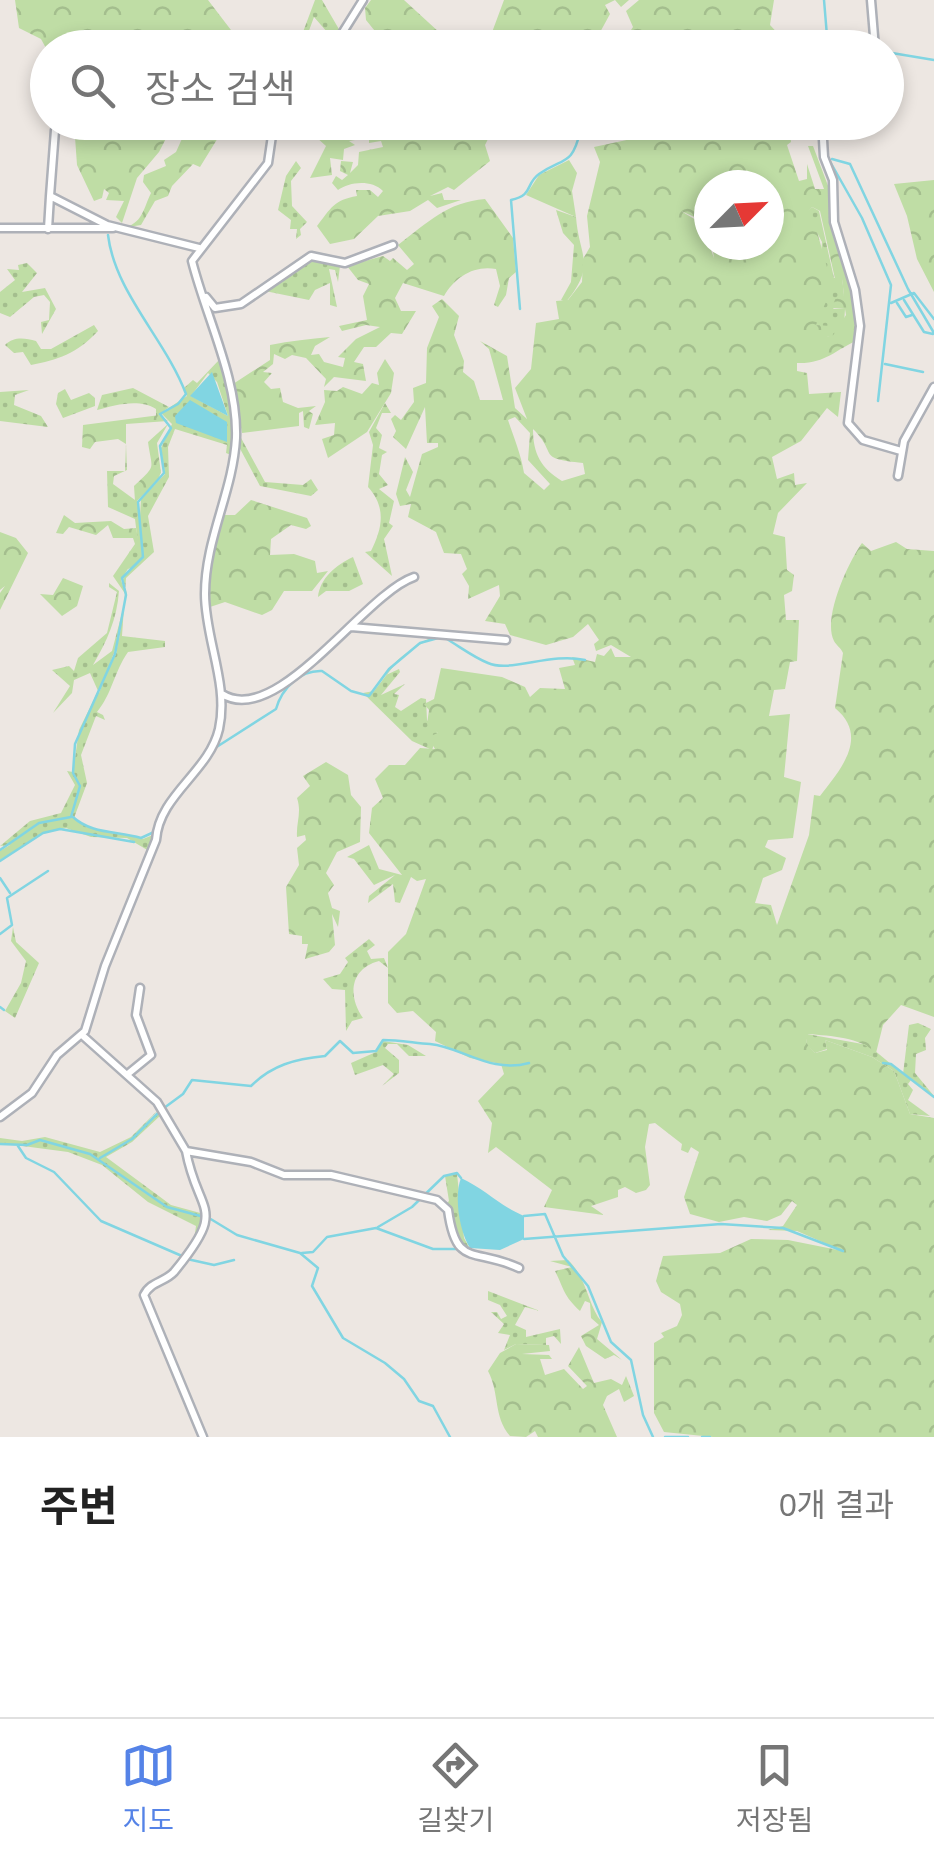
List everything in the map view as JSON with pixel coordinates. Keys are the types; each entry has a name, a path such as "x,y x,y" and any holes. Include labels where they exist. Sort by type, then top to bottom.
{"street":[{"path":"345,30 364,0"},
{"path":"871,0 874,30"},
{"path":"48,229 54,140"},
{"path":"0,1117 32,1094 64,1046 82,1035 156,840 160,818 216,740 221,693 204,595 209,550 229,489 236,432 206,296 192,262 268,163 271,140"},
{"path":"823,140 824,157 833,180 834,222 855,290 860,326 848,423 864,440 901,451"},
{"path":"50,196 115,228 199,248"},
{"path":"0,228 115,228"},
{"path":"206,296 215,308 234,307 312,256 354,262 393,245"},
{"path":"898,476 901,451 934,387"},
{"path":"221,693 240,700 267,694 350,626 388,588 414,576"},
{"path":"350,626 506,640"},
{"path":"129,1073 151,1055 136,1016 140,988"},
{"path":"82,1035 157,1102 186,1151 208,1210 206,1223 170,1277 150,1286 144,1295 202,1437"},
{"path":"186,1151 237,1159 284,1174 331,1175 386,1192 437,1200 448,1210 452,1238 458,1248 518,1268"}],"green space":[{"path":"15,0 208,0 231,30 30,30 30,34 19,28"},
{"path":"315,0 322,0 339,30 325,30 314,17 309,30 304,30"},
{"path":"371,0 404,0 437,30 374,30 366,20 365,8"},
{"path":"504,0 615,0 605,5 610,14 601,30 493,30"},
{"path":"639,0 774,0 770,25 775,30 631,30 626,11"},
{"path":"75,140 165,140 137,178 122,223 116,217 124,201 106,200 109,193 104,189 102,198 94,201 77,165"},
{"path":"181,140 217,140 200,167 193,164 172,186 168,196 155,201 141,225 122,228 138,219 144,210 151,193 143,182 144,175 166,166 164,160 176,152"},
{"path":"319,140 355,140 349,141 355,145 344,149 343,160 330,158 332,175 310,178 326,146"},
{"path":"369,140 488,140 485,145 490,161 454,190 448,187 430,196 442,193 444,200 461,200 437,208 428,200 410,211 378,216 354,239 330,244 317,226 334,206 357,196 356,190 370,190 378,197 383,191 360,183 338,190 332,183 336,176 342,180 348,175 340,171 341,161 353,162 350,173 358,165 359,152 383,147 381,141"},
{"path":"627,140 791,140 787,145 799,181 807,179 807,164 815,189 824,189 808,146 813,146 830,191 829,219 854,291 858,340 823,359 797,363 797,371 807,373 809,394 841,392 838,417 827,408 801,441 772,457 777,479 794,473 795,485 807,483 778,513 773,534 785,537 787,570 794,575 792,591 784,595 786,620 799,620 797,661 790,662 785,689 774,690 769,716 790,714 784,777 801,782 793,838 768,840 765,847 786,858 782,870 763,878 755,903 771,905 777,925 809,835 814,795 820,796 836,775 851,742 845,719 835,708 843,653 831,631 834,605 844,576 862,543 871,551 896,542 907,549 934,551 934,1017 901,1005 883,1025 876,1053 854,1040 835,1037 808,1034 806,1043 815,1053 827,1050 825,1040 872,1057 894,1071 910,1114 934,1118 934,1437 713,1437 664,1432 654,1413 654,1343 664,1337 661,1333 677,1326 682,1315 680,1304 661,1292 656,1281 663,1256 720,1253 751,1239 788,1240 843,1251 797,1231 768,1230 783,1226 797,1205 792,1201 781,1215 767,1221 744,1217 719,1222 690,1214 684,1197 699,1152 691,1147 688,1153 681,1150 682,1144 655,1123 649,1124 645,1147 650,1185 646,1190 636,1193 625,1187 618,1190 618,1197 591,1206 604,1215 544,1207 552,1190 496,1147 488,1153 492,1123 478,1101 504,1074 501,1064 470,1058 435,1041 436,1032 413,1011 397,1013 388,1003 388,952 406,934 426,879 417,881 411,877 400,903 395,902 393,884 368,903 369,896 395,875 374,885 354,859 347,857 369,845 379,869 402,875 369,833 372,808 383,798 375,779 389,765 405,765 420,748 435,749 428,737 438,733 427,724 429,710 424,704 434,699 441,668 502,677 525,687 530,697 540,688 565,689 559,668 575,665 572,657 595,662 597,654 604,656 611,648 615,657 631,657 611,645 596,651 594,644 599,640 588,624 573,637 546,645 510,635 505,624 485,621 500,596 499,585 468,599 469,586 462,574 467,569 461,554 444,553 436,532 408,517 411,504 400,506 396,494 405,457 413,472 406,490 410,497 422,454 438,447 438,443 427,443 425,407 406,449 393,437 396,431 391,419 395,415 401,420 414,402 413,388 426,383 427,348 439,317 432,306 442,299 459,316 454,335 464,361 463,372 474,381 480,400 503,400 489,349 480,341 507,356 515,408 527,419 515,388 531,369 536,323 559,319 556,301 568,300 582,282 583,259 590,247 587,216 600,162 594,147","holes":["812,207 820,211 835,279 842,279 844,295 836,297 832,308 845,309 846,315 832,337 827,336 831,326 816,325 828,297 828,271 813,217 807,212","515,417 530,433 528,460 550,484 544,490 524,473 508,420","533,429 553,457 583,463 585,474 562,481 555,476 537,453"]},
{"path":"569,160 577,173 572,191 576,217 526,195 539,175"},
{"path":"296,161 301,168 291,181 292,206 307,222 296,239 297,229 290,229 291,220 278,210 286,176"},
{"path":"934,180 934,292 917,259 907,216 894,184"},
{"path":"485,199 513,238 516,272 509,278 506,295 498,307 494,305 500,286 496,269 466,274 444,296 403,283 395,298 401,311 416,311 402,334 391,333 376,347 364,347 354,362 363,364 366,381 334,377 324,387 326,379 306,358 292,355 285,359 274,354 273,364 263,372 272,373 264,382 271,389 280,388 283,402 298,408 316,406 309,411 313,414 309,429 304,427 303,411 299,413 299,426 242,433 233,384 270,360 270,345 330,337 315,346 311,355 319,354 324,362 343,367 345,358 338,357 356,339 380,327 366,325 342,331 339,326 367,320 363,296 369,284 358,280 347,266 383,256 390,261 393,258 407,270 414,264 398,245 449,209"},
{"path":"812,207 819,211 834,278 842,278 844,295 833,309 845,309 844,325 832,338 827,336 825,327 816,325 822,242 806,212"},
{"path":"556,210 576,217 584,260 581,278 566,302 561,300 571,282 574,245 563,233"},
{"path":"319,257 340,266 338,282 335,270 329,269 337,307 330,305 330,283 315,290 309,300 265,291"},
{"path":"27,263 37,273 22,292 45,288 56,309 42,334 41,322 49,320 50,302 44,295 34,297 10,317 0,313 0,292 15,280 7,269 19,270 18,265"},
{"path":"94,325 98,331 82,345 40,363 31,365 23,352 14,353 5,345 24,339 36,341 41,349 51,349"},
{"path":"385,359 394,373 391,393 367,432 328,458 322,439 334,435 335,423 315,425 325,402 324,390 337,391 343,387 362,394 372,383 379,385 377,373"},
{"path":"219,360 232,412 231,455 226,453 227,445 175,429 168,447 169,477 148,516 154,552 126,578 125,588 123,579 131,568 128,569 129,552 138,544 135,519 108,507 107,471 125,471 114,476 113,484 135,500 161,469 159,479 137,501 140,516 141,499 165,474 161,448 172,424 161,413 187,396 184,388 193,380 197,383","holes":["208,373 217,382 228,416 191,396"]},
{"path":"133,388 169,407 156,417 156,409 142,404 97,410 102,395"},
{"path":"65,389 71,400 89,393 95,398 95,406 63,418 56,404 58,393"},
{"path":"29,390 15,395 14,405 41,416 48,427 0,421 0,392"},
{"path":"385,403 391,413 382,413 376,428 382,435 379,448 387,452 382,455 379,474 388,485 379,489 394,501 389,523 393,526 384,539 392,576 365,552 371,551 381,519 378,503 368,487 373,445 369,432"},
{"path":"160,415 168,421 126,424 126,444 118,439 95,442 90,449 82,447 83,425"},
{"path":"168,424 157,443 161,473 135,501 134,486 151,467 148,442"},
{"path":"240,436 265,482 303,485 311,479 318,490 311,496 260,486 237,443"},
{"path":"251,500 307,518 311,526 306,529 291,525 271,539 270,555 294,554 315,561 317,573 328,571 312,591 284,591 272,610 262,615 225,602 210,607 207,597 208,562 222,515 235,515"},
{"path":"64,515 75,523 111,521 124,529 136,528 139,544 130,551 135,544 133,538 113,538 108,525 96,535 69,527 63,534 56,533"},
{"path":"0,532 16,538 28,553 0,610 0,593 5,586 0,590"},
{"path":"129,553 131,564 121,580 126,595 113,576"},
{"path":"353,557 363,584 349,591 326,591 318,597 330,573"},
{"path":"63,578 83,586 77,606 62,616 40,594 53,595"},
{"path":"109,583 119,591 116,611 107,638 93,665 112,651 124,605 122,636 165,641 165,647 128,652 123,660 97,712 105,720 96,716 81,755 87,783 74,818 107,832 143,839 153,835 149,851 127,838 91,837 66,828 43,833 0,860 0,851 10,845 0,846 30,821 61,813 75,785 67,771 73,772 79,730 98,691 90,673 74,680 72,693 53,713 70,686 52,670 69,666 74,671 78,658 107,633 117,592"},
{"path":"399,669 381,695 405,684 394,694 399,695 395,707 401,711 421,698 426,699 427,720 438,733 432,750 412,741 363,693 374,691 387,675"},
{"path":"326,762 348,775 351,795 361,807 360,842 337,852 326,873 334,885 328,893 332,908 340,911 338,927 332,914 335,945 329,952 305,959 308,944 302,944 302,936 289,934 286,887 299,865 297,848 306,840 305,835 297,837 297,798 310,786 303,776"},
{"path":"13,927 16,942 39,963 15,1018 5,1011 21,983 26,961 11,941"},
{"path":"369,939 375,945 367,951 371,959 384,958 388,968 379,961 357,977 355,1001 363,1018 352,1021 346,1031 345,990 332,989 323,979 340,974 348,962 345,958"},
{"path":"918,1023 931,1029 925,1038 926,1050 916,1054 915,1073 934,1096 911,1080 908,1084 913,1090 908,1100 930,1116 910,1114 894,1071 872,1057 825,1040 827,1049 815,1053 806,1044 807,1034 868,1045 903,1074 909,1025"},
{"path":"383,1041 408,1045 426,1056 409,1056 397,1044 388,1044 385,1048 399,1060 399,1073 382,1086 394,1074 383,1065 355,1075 351,1063 376,1052"},
{"path":"160,1108 139,1131 162,1111 178,1147 161,1115 132,1142 106,1157 171,1205 204,1214 181,1153 207,1210 194,1240 196,1226 148,1202 102,1165 68,1152 0,1143 0,1138 22,1141 45,1137 100,1152 131,1137"},
{"path":"457,1174 464,1238 469,1247 463,1249 452,1239 446,1204 449,1201 445,1176"},
{"path":"568,1260 580,1276 602,1322 597,1339 622,1360 614,1355 605,1359 586,1346 581,1336 599,1325 591,1318 590,1303 585,1301 580,1311 574,1306 555,1271 572,1267 550,1261"},
{"path":"488,1291 540,1311 525,1307 515,1325 526,1330 526,1337 560,1329 561,1344 554,1336 546,1338 546,1345 516,1344 504,1350 510,1335 498,1333 504,1324 491,1312 497,1312 501,1319 507,1316 500,1305 488,1300"},
{"path":"516,1344 549,1345 550,1351 522,1354 549,1355 552,1359 540,1359 545,1375 564,1369 583,1389 587,1386 568,1366 579,1347 594,1383 611,1379 622,1385 626,1376 634,1396 624,1402 619,1389 607,1396 603,1405 617,1437 538,1437 535,1431 526,1437 510,1436 501,1421 488,1371 500,1353"}],"water":[{"path":"212,372 228,416 190,396"},
{"path":"190,400 227,422 227,442 176,423 175,416"},
{"path":"461,1178 524,1216 524,1239 500,1250 470,1248 459,1213"}],"waterway":[{"path":"824,0 826,30"},
{"path":"904,55 934,60"},
{"path":"520,309 511,200 523,195 539,174 570,156 578,140"},
{"path":"828,158 862,218 891,285 878,401"},
{"path":"832,159 850,164 908,289 934,333"},
{"path":"0,850 39,823 71,817 80,786 73,773 75,744 115,654 126,595 122,578 143,557 138,502 164,473 160,446 171,428 160,414 178,404 186,394 120,277 108,235"},
{"path":"891,303 914,293 934,319"},
{"path":"904,300 924,332 933,334"},
{"path":"897,303 906,317 912,315"},
{"path":"885,364 923,372"},
{"path":"215,748 276,709 287,687 299,677 322,671 351,691 369,696 389,669 420,643 438,638"},
{"path":"445,638 477,658 497,665 558,658 585,660"},
{"path":"73,817 96,829 141,838 154,832"},
{"path":"0,861 43,833 60,829 134,842"},
{"path":"0,934 12,925 7,898 48,871"},
{"path":"0,878 10,893"},
{"path":"0,1007 4,1010"},
{"path":"164,1108 183,1094 192,1080 251,1086 285,1064 325,1056 340,1041 353,1053 376,1051 383,1040 389,1040 442,1046 489,1063 529,1063"},
{"path":"883,1063 891,1064 934,1097"},
{"path":"100,1158 132,1139 160,1111"},
{"path":"0,1144 27,1145 40,1140 90,1154 167,1207 204,1217"},
{"path":"18,1146 26,1158 54,1172 101,1221 182,1256"},
{"path":"378,1227 412,1207 444,1176 457,1173 461,1178"},
{"path":"524,1216 545,1214 563,1256 588,1286 611,1342 631,1360 643,1415 653,1437"},
{"path":"209,1218 237,1235 300,1253 318,1268 312,1286 343,1338 404,1379 419,1401 433,1406 450,1437"},
{"path":"524,1239 721,1224 783,1228 843,1251"},
{"path":"302,1253 313,1252 327,1237 376,1228 433,1249 457,1249"},
{"path":"187,1259 214,1265 234,1260"},
{"path":"665,1437 688,1437"},
{"path":"702,1437 710,1437"}]}
